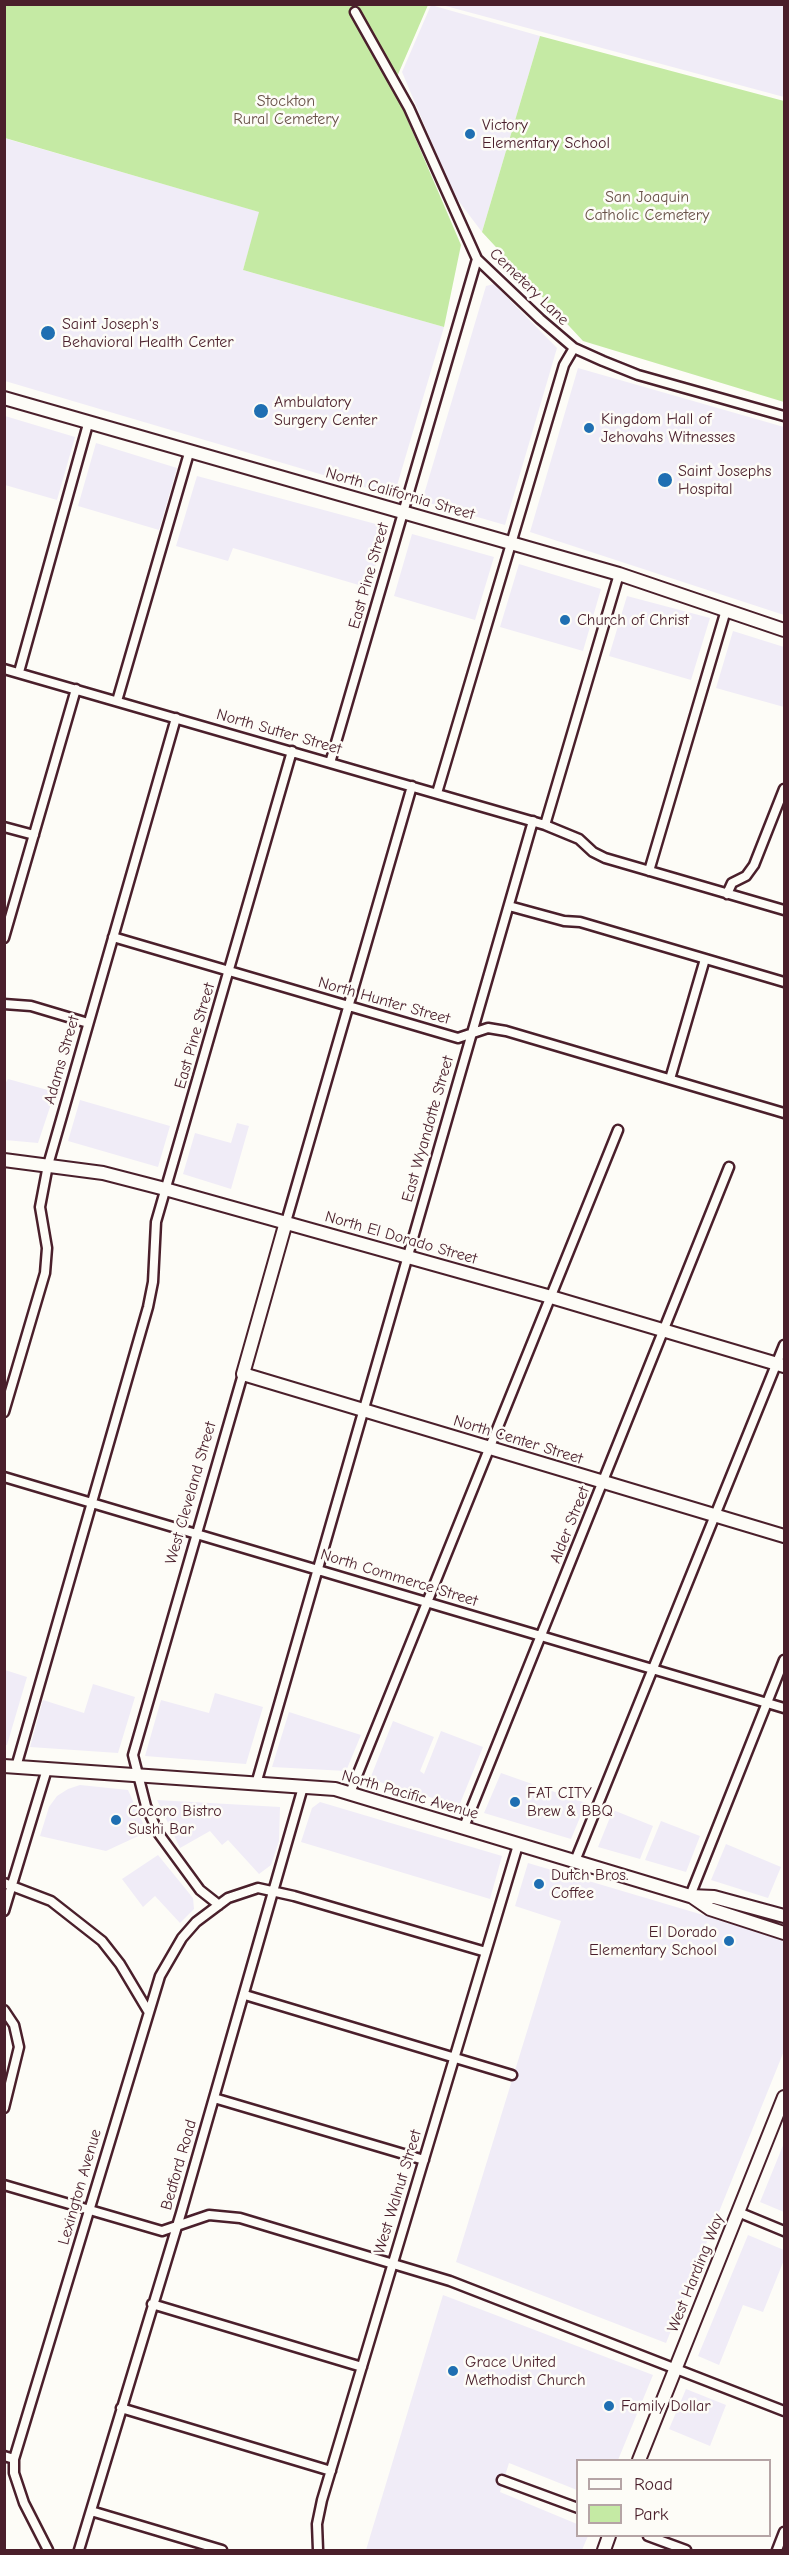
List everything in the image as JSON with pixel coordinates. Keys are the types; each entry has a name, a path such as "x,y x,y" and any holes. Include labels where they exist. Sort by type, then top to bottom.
{"street":[{"name":"Cemetery Lane","path":"355,12 409,108 433,167 477,260 540,320 574,348 638,375 784,416"},
{"name":"East Pine Street","path":"330,762 477,260"},
{"path":"436,793 564,365 574,348"},
{"name":"North California Street","path":"4,398 189,453 512,542 619,574 784,630"},
{"path":"19,672 88,424"},
{"path":"117,701 189,453"},
{"path":"545,825 619,574"},
{"path":"649,871 726,610"},
{"name":"North Sutter Street","path":"4,669 533,821 579,839 593,852 605,858 784,910"},
{"path":"4,938 76,689"},
{"name":"Adams Street","path":"4,1412 45,1273 47,1248 40,1207 48,1165 176,718"},
{"name":"East Pine Street","path":"10,1766 141,1332 153,1282 156,1222 292,751"},
{"path":"286,1222 412,786"},
{"path":"727,894 732,883 746,876 754,865 784,789"},
{"name":"East Wyandotte Street","path":"256,1784 406,1256 533,821"},
{"path":"4,827 34,835"},
{"path":"509,906 564,921 580,922 784,982"},
{"name":"North Hunter Street","path":"113,937 458,1038 491,1028 506,1030 784,1113"},
{"path":"670,1079 705,959"},
{"path":"4,1004 31,1006 88,1023"},
{"path":"351,1794 618,1130"},
{"name":"North El Dorado Street","path":"4,1160 103,1173 165,1189 550,1297 781,1365"},
{"name":"Alder Street","path":"464,1827 729,1167"},
{"name":"West Cleveland Street","path":"136,1774 133,1755 286,1222"},
{"path":"575,1861 781,1365 784,1345"},
{"name":"North Center Street","path":"243,1374 784,1536"},
{"name":"North Commerce Street","path":"4,1477 784,1708"},
{"path":"690,1896 784,1660"},
{"name":"North Pacific Avenue","path":"10,1766 335,1789 690,1896 714,1897 784,1916"},
{"path":"4,1911 8,1884 47,1769"},
{"path":"136,1774 159,1834 200,1890 219,1905"},
{"name":"Bedford Road","path":"79,2550 245,1995 303,1787"},
{"name":"West Walnut Street","path":"318,2550 318,2515 518,1845"},
{"path":"8,1884 51,1901 102,1941 120,1964 148,2011"},
{"name":"Lexington Avenue","path":"48,2550 24,2503 14,2473 14,2459 148,2011 159,1976 173,1951 196,1922 219,1905 246,1891 258,1888 486,1952"},
{"name":"North Pacific Avenue","path":"690,1896 710,1909 784,1933"},
{"path":"245,1995 512,2075"},
{"path":"4,2010 14,2025 19,2048 4,2108"},
{"path":"214,2097 424,2160"},
{"name":"West Harding Way","path":"639,2459 784,2097"},
{"path":"4,2185 162,2231 202,2216 226,2215 450,2281 784,2411"},
{"path":"738,2212 784,2231"},
{"path":"152,2304 362,2367"},
{"path":"121,2408 331,2471"},
{"path":"4,2456 14,2459"},
{"path":"502,2480 576,2507"},
{"path":"91,2511 222,2550"},
{"path":"777,2550 784,2532"},
{"path":"653,2537 686,2550"}],"shaded area":[{"name":"Victory Elementary School","path":"431,5 540,36 482,232 454,195 402,72"},
{"path":"442,5 784,5 784,97"},
{"path":"4,138 260,212 243,270 444,327 396,489 391,495 5,381"},
{"path":"494,284 557,348 505,525 422,501 486,286"},
{"name":"Saint Josephs Hospital","path":"578,368 784,427 784,615 530,532"},
{"path":"5,416 75,437 57,500 5,485"},
{"path":"96,443 177,468 159,530 78,506"},
{"path":"197,476 387,527 369,588 233,548 228,561 176,546"},
{"path":"412,534 494,557 475,620 394,596"},
{"path":"519,564 601,589 583,651 500,627"},
{"path":"627,596 710,618 691,680 609,656"},
{"path":"733,631 784,647 784,707 716,688"},
{"path":"8,1079 55,1092 38,1143 5,1140 5,1084"},
{"path":"80,1100 170,1126 158,1167 68,1141"},
{"path":"237,1123 249,1126 231,1189 183,1174 195,1133 231,1143"},
{"path":"5,1670 27,1677 7,1745 4,1745"},
{"path":"93,1684 135,1697 118,1753 30,1747 43,1700 84,1713"},
{"path":"215,1693 263,1707 246,1764 145,1756 161,1700 209,1713"},
{"path":"289,1712 361,1735 346,1771 272,1767"},
{"path":"393,1721 434,1737 420,1771 424,1774 441,1731 483,1747 459,1806 370,1779"},
{"path":"501,1773 586,1803 571,1839 484,1813"},
{"path":"80,1785 128,1790 147,1832 106,1851 40,1836 49,1807 57,1796"},
{"path":"157,1800 280,1807 279,1841 271,1865 259,1874 228,1840 222,1845 210,1831 180,1848"},
{"path":"320,1802 502,1856 490,1899 301,1842 312,1808"},
{"path":"613,1810 653,1826 640,1859 598,1847"},
{"path":"661,1821 700,1836 686,1872 645,1860"},
{"path":"726,1844 781,1867 768,1898 711,1880"},
{"path":"158,1855 193,1898 194,1909 180,1923 155,1896 143,1907 122,1879"},
{"path":"528,1863 784,1939 784,2051 666,2343 456,2262 561,1921 515,1906"},
{"path":"784,2143 784,2212 760,2202"},
{"path":"748,2235 784,2250 784,2260 763,2312 743,2305 719,2365 698,2356"},
{"path":"443,2295 653,2375 618,2459 576,2459 576,2490 509,2463 500,2492 576,2524 576,2537 588,2537 582,2550 366,2550"},
{"path":"686,2389 726,2405 710,2446 669,2429"}],"green space":[{"name":"Stockton Rural Cemetery","path":"4,5 428,5 393,86 461,245 444,327 243,270 259,212 5,138"},
{"name":"San Joaquin Catholic Cemetery","path":"540,36 784,101 784,402 583,341 482,232"}],"place":[{"name":"Victory Elementary School","path":"470,134"},
{"name":"Saint Joseph's Behavioral Health Center","path":"48,333"},
{"name":"Ambulatory Surgery Center","path":"261,411"},
{"name":"Kingdom Hall of Jehovahs Witnesses","path":"589,428"},
{"name":"Saint Josephs Hospital","path":"665,480"},
{"name":"Church of Christ","path":"565,620"},
{"name":"FAT CITY Brew & BBQ","path":"515,1802"},
{"name":"Cocoro Bistro Sushi Bar","path":"116,1820"},
{"name":"Dutch Bros. Coffee","path":"539,1884"},
{"name":"El Dorado Elementary School","path":"729,1941"},
{"name":"Grace United Methodist Church","path":"453,2371"},
{"name":"Family Dollar","path":"609,2406"}]}
